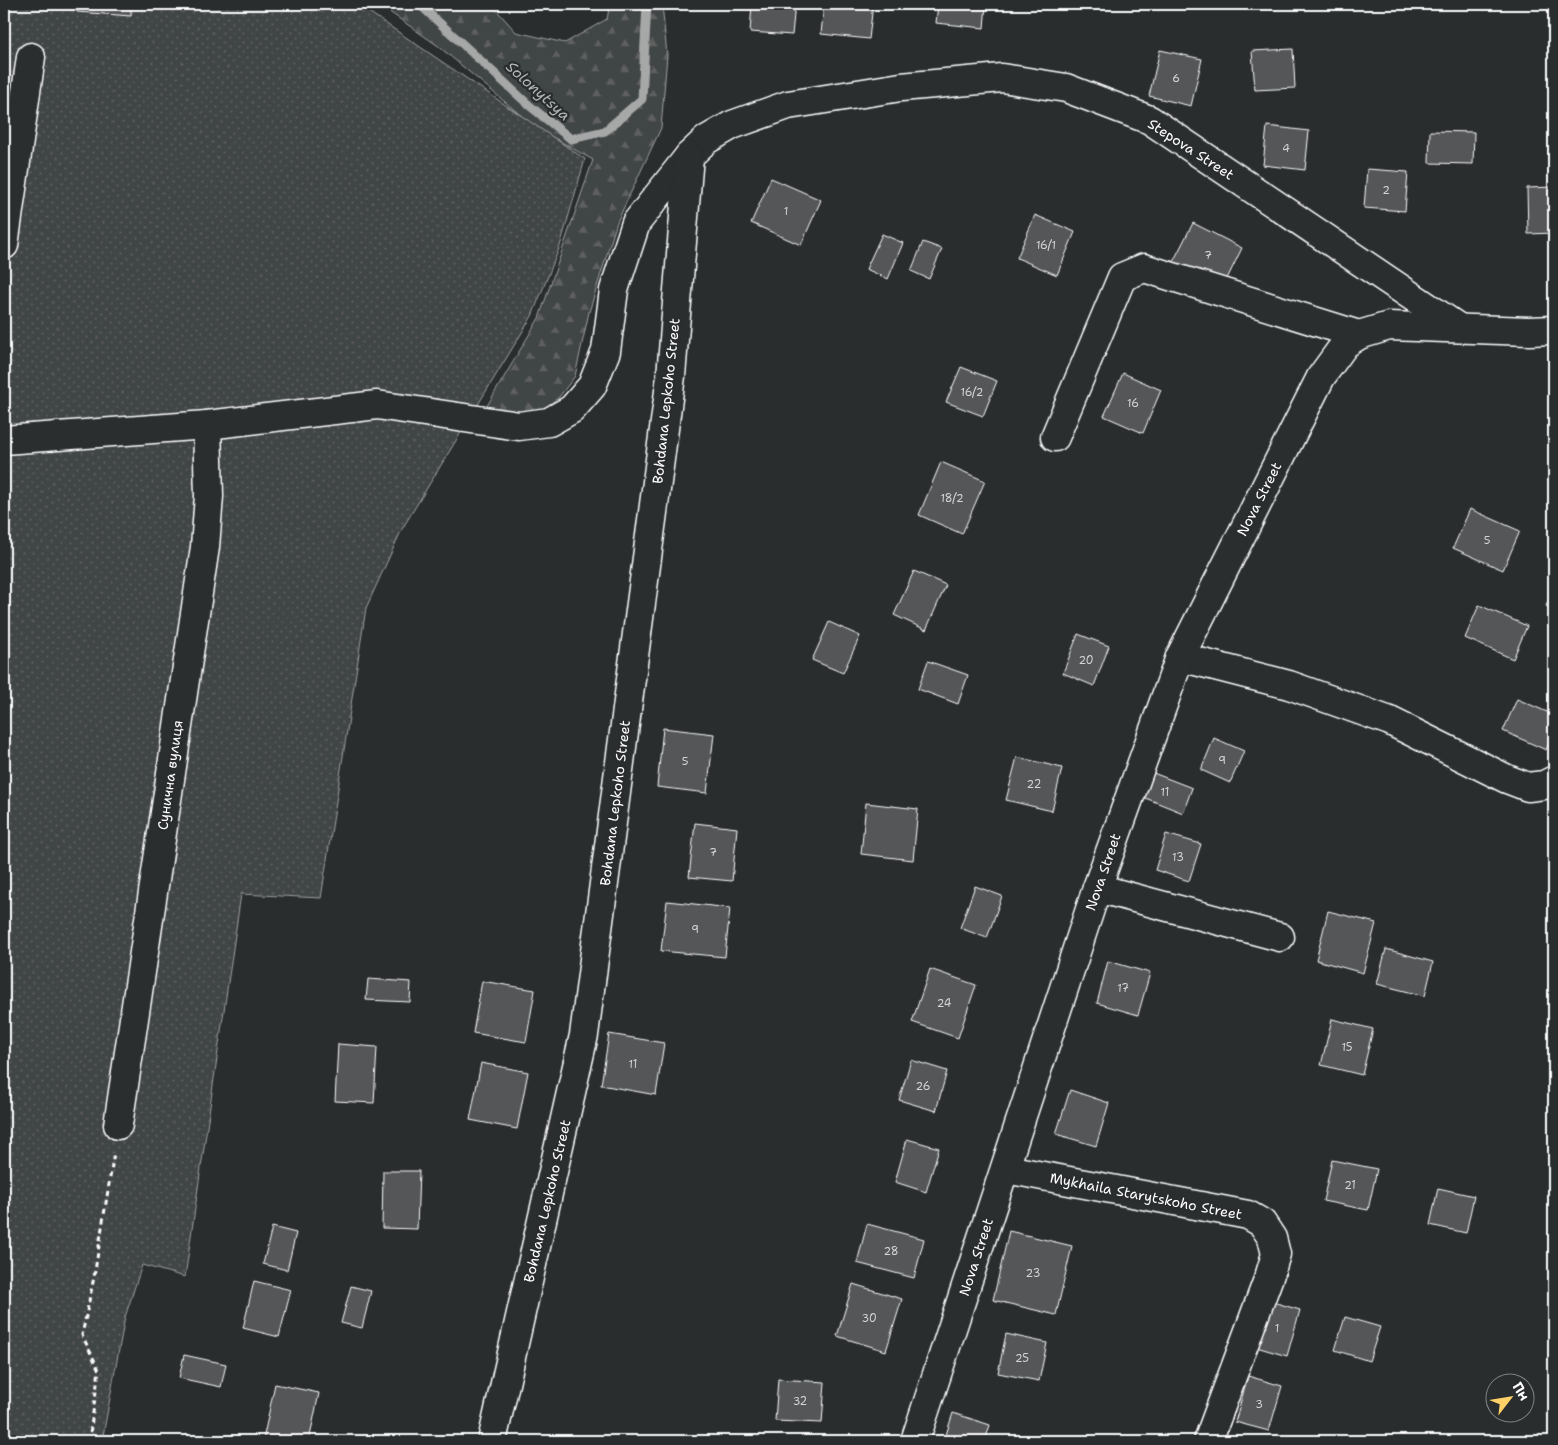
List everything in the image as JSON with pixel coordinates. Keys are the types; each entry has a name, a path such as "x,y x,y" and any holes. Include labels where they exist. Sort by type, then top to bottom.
{"street":[{"path":"4,246 31,57"},
{"name":"Stepova Street","path":"4,440 207,425 377,405 519,426 549,422 572,409 592,386 606,350 614,290 636,223 689,156 706,140 732,125 788,105 900,87 1002,78 1066,88 1150,120 1459,328"},
{"name":"Bohdana Lepkoho Street","path":"492,1441 584,1035 671,376 689,156"},
{"path":"1055,437 1122,277 1144,268 1359,335"},
{"name":"Nova Street","path":"915,1441 1097,888 1180,657 1321,377 1344,344 1359,335 1389,326 1529,331 1554,330"},
{"name":"Сунична вулиця","path":"118,1125 205,547 209,496 207,425"},
{"path":"1180,657 1288,685 1390,721 1507,779 1528,787 1544,786 1554,780"},
{"path":"1097,888 1280,937"},
{"name":"Mykhaila Starytskoho Street","path":"1006,1169 1248,1215 1262,1223 1272,1238 1276,1254 1208,1441"}],"path":[{"path":"89,1441 100,1370 82,1335 94,1277 118,1125"}],"green space":[{"path":"4,4 357,4 585,159 560,246 532,316 402,529 366,608 321,898 241,894 185,1277 142,1265 125,1317 102,1441 4,1441"},
{"path":"378,4 491,4 516,32 565,43 607,19 610,4 662,4 667,55 661,128 617,222 589,312 575,376 559,397 538,413 484,411 539,318 593,160 535,127 437,45"}],"building":[{"path":"77,4 131,4 131,16 77,12"},
{"path":"752,4 795,4 792,35 750,32"},
{"path":"824,4 873,4 869,39 821,34"},
{"path":"938,4 986,4 984,28 936,23"},
{"path":"1293,49 1295,88 1255,90 1252,51"},
{"path":"1160,50 1202,59 1191,106 1149,96"},
{"path":"1267,126 1309,131 1305,170 1263,165"},
{"path":"1430,131 1474,132 1473,164 1429,163"},
{"path":"1367,169 1408,172 1405,211 1364,208"},
{"path":"771,178 821,200 801,245 751,223"},
{"path":"1554,187 1554,233 1528,234 1527,188"},
{"path":"1035,215 1075,232 1057,275 1017,258"},
{"path":"1193,223 1242,248 1223,287 1173,262"},
{"path":"882,234 903,243 888,279 866,269"},
{"path":"923,242 942,249 929,279 911,271"},
{"path":"961,367 997,381 983,416 946,402"},
{"path":"1123,373 1161,390 1143,433 1104,416"},
{"path":"941,462 985,481 962,534 919,515"},
{"path":"1470,509 1520,531 1503,570 1453,548"},
{"path":"914,571 946,585 926,630 894,615"},
{"path":"1554,589 1554,610 1546,606"},
{"path":"1479,605 1527,626 1513,659 1465,638"},
{"path":"829,622 860,636 843,673 812,660"},
{"path":"1078,634 1109,646 1094,686 1063,673"},
{"path":"928,661 968,675 958,704 918,689"},
{"path":"1517,699 1554,715 1554,731 1546,750 1503,731"},
{"path":"663,728 714,734 707,793 657,787"},
{"path":"1214,738 1244,751 1230,783 1201,770"},
{"path":"1017,757 1062,768 1052,811 1006,800"},
{"path":"1148,771 1192,788 1183,813 1138,795"},
{"path":"866,803 918,809 913,860 861,854"},
{"path":"695,823 737,828 732,881 689,877"},
{"path":"1166,834 1201,844 1189,881 1155,870"},
{"path":"975,886 1002,896 987,938 960,928"},
{"path":"667,901 730,908 725,957 661,951"},
{"path":"1328,911 1376,923 1363,973 1316,960"},
{"path":"1386,949 1433,962 1425,996 1377,984"},
{"path":"1108,961 1150,973 1138,1015 1097,1003"},
{"path":"930,969 976,985 958,1038 912,1022"},
{"path":"368,979 411,982 410,1002 366,1000"},
{"path":"482,981 535,990 526,1042 473,1033"},
{"path":"1332,1019 1373,1029 1362,1075 1321,1065"},
{"path":"609,1034 664,1043 656,1095 601,1085"},
{"path":"338,1044 377,1047 374,1103 335,1101"},
{"path":"911,1060 947,1071 936,1111 899,1100"},
{"path":"481,1063 528,1072 517,1129 470,1120"},
{"path":"1070,1090 1109,1103 1096,1146 1056,1134"},
{"path":"907,1139 939,1148 926,1192 895,1182"},
{"path":"1332,1160 1377,1169 1368,1210 1323,1201"},
{"path":"383,1171 419,1171 417,1229 382,1228"},
{"path":"1438,1188 1474,1196 1466,1233 1430,1225"},
{"path":"867,1224 924,1239 914,1278 857,1263"},
{"path":"272,1227 296,1233 287,1270 263,1264"},
{"path":"1009,1231 1072,1246 1056,1315 993,1300"},
{"path":"254,1281 291,1290 279,1337 243,1328"},
{"path":"853,1284 902,1299 886,1351 837,1336"},
{"path":"351,1286 371,1291 362,1328 341,1323"},
{"path":"1266,1300 1300,1310 1287,1356 1253,1346"},
{"path":"1345,1317 1380,1327 1369,1361 1335,1350"},
{"path":"1006,1334 1047,1343 1039,1381 998,1373"},
{"path":"184,1355 226,1364 221,1387 179,1378"},
{"path":"1248,1376 1282,1386 1269,1431 1235,1422"},
{"path":"778,1379 825,1382 822,1423 775,1421"},
{"path":"275,1384 319,1393 309,1441 263,1440"},
{"path":"953,1413 990,1425 985,1441 944,1441"}],"waterway":[{"name":"Solonytsya","path":"419,4 530,106 571,139 605,131 642,99 647,4"}]}
